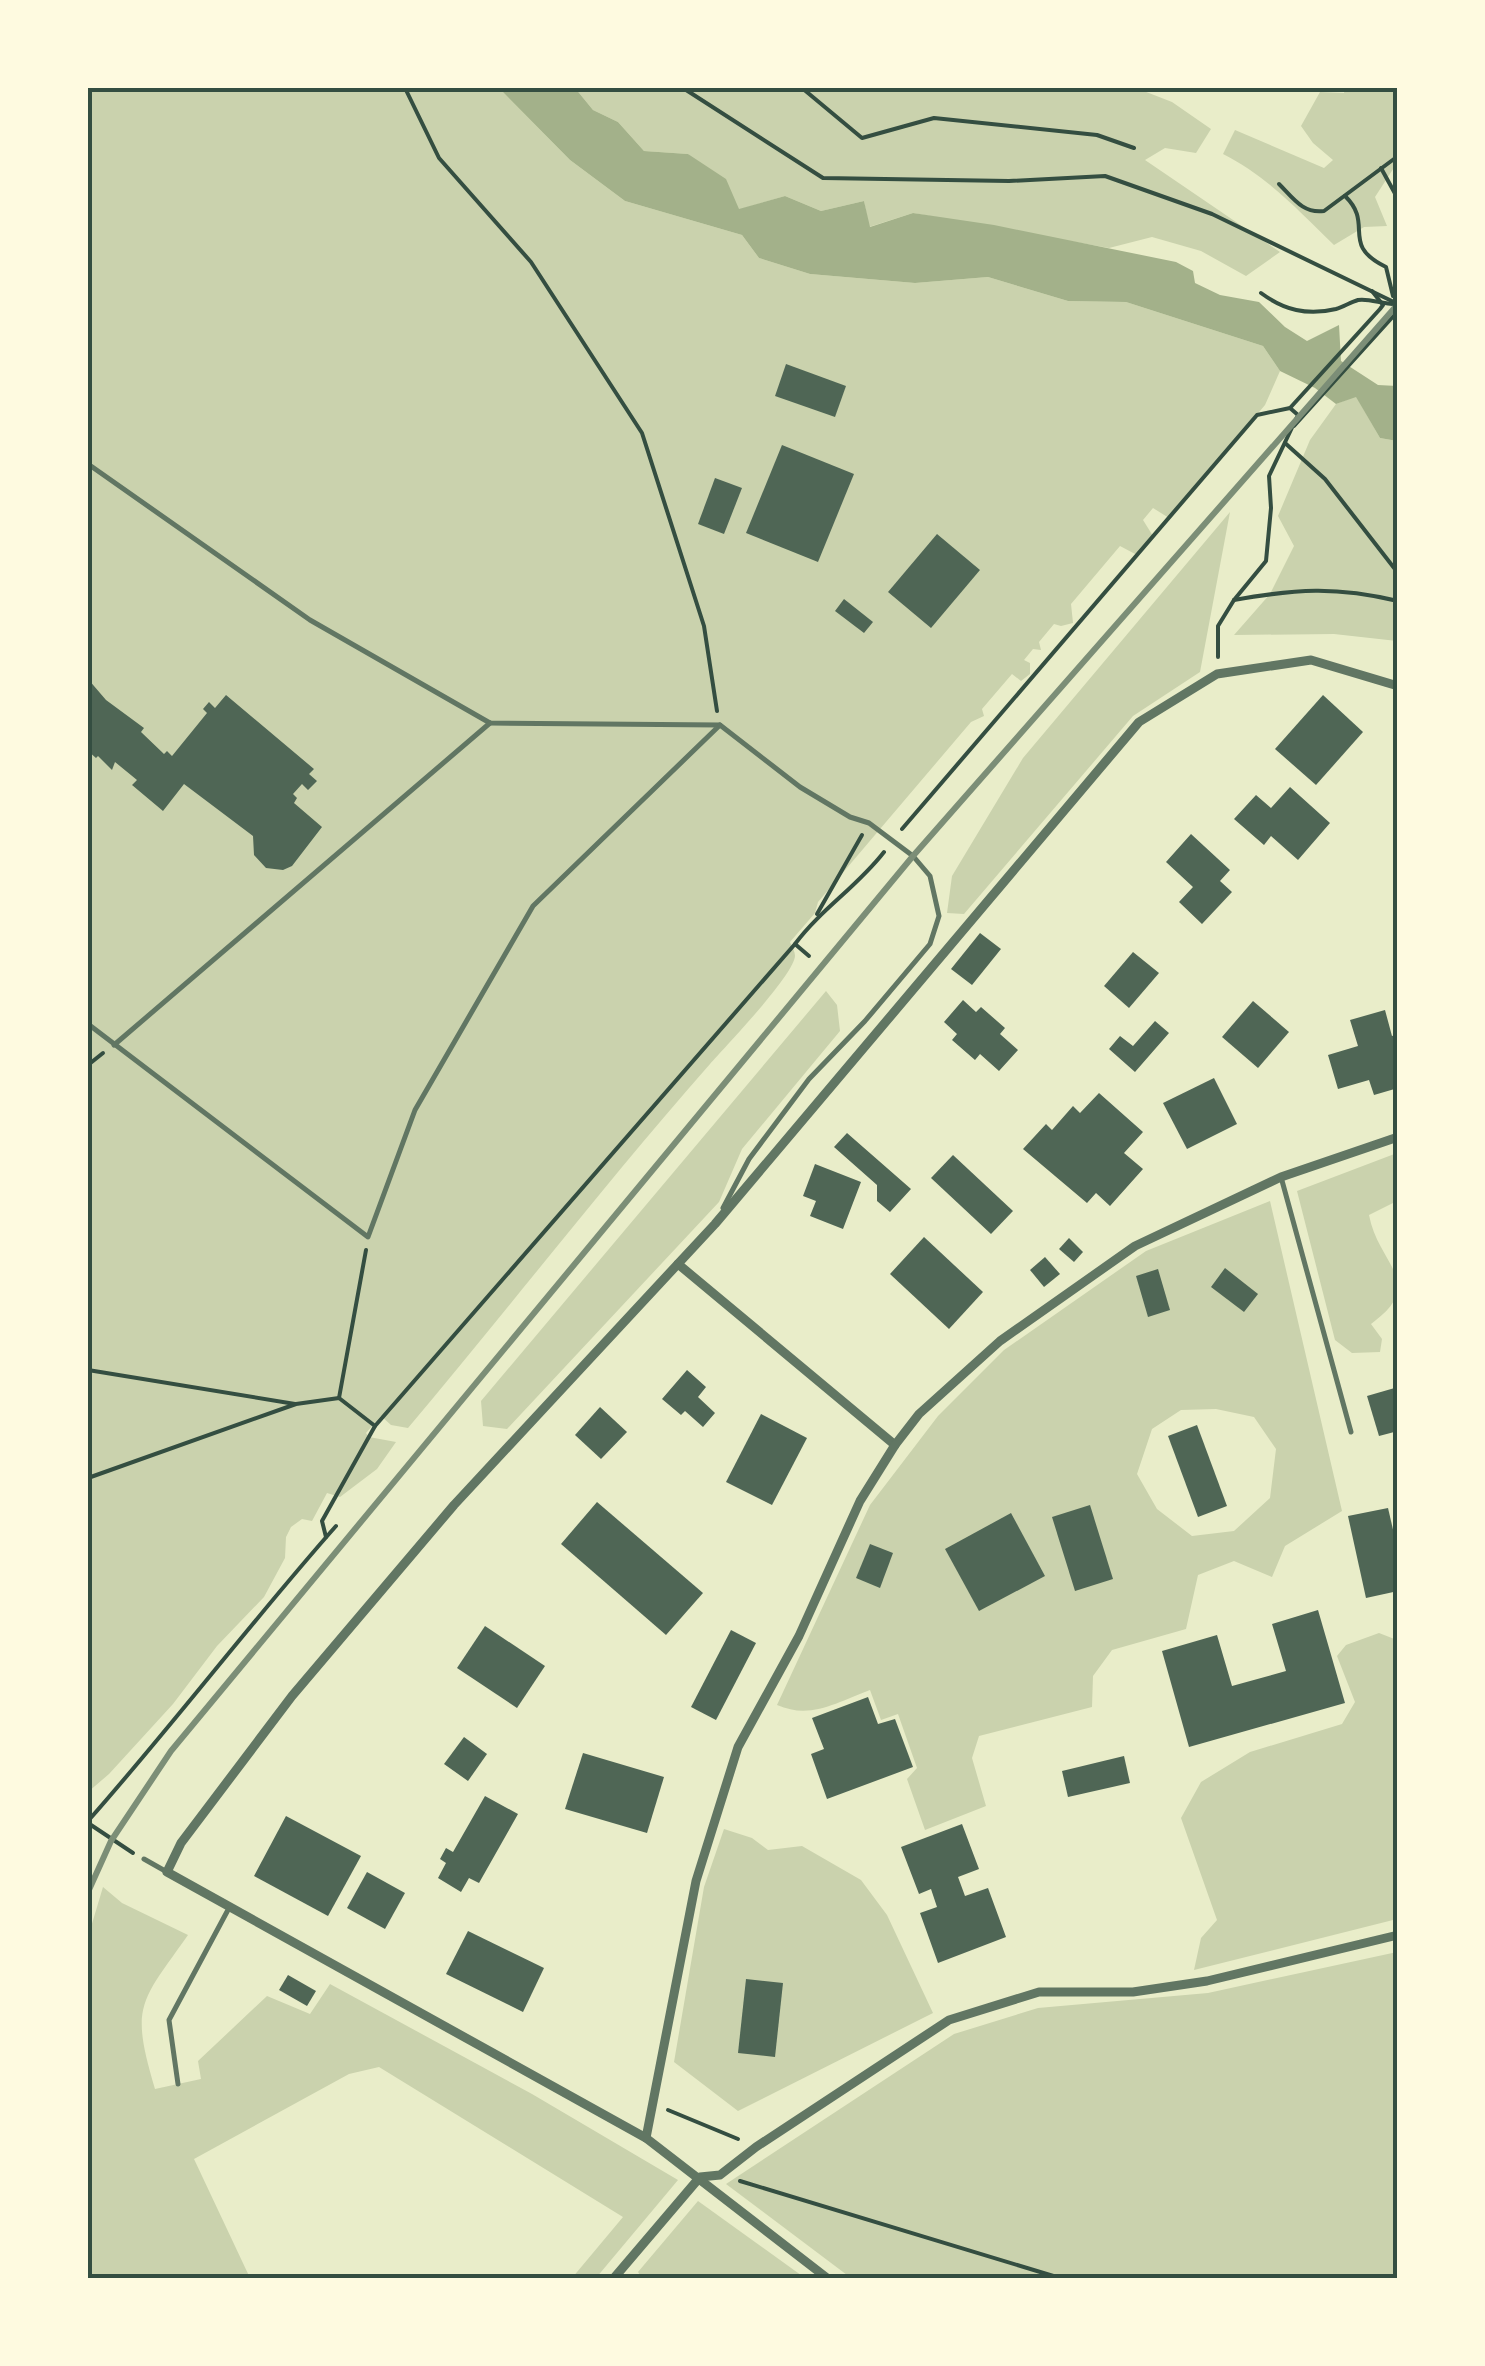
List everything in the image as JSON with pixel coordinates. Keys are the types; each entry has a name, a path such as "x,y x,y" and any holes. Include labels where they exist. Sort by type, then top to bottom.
{"street":[{"path":"827,2278 646,2138 167,1872 181,1843 292,1696 454,1505 715,1224 1139,722 1217,674 1311,660 1398,686"},
{"path":"646,2138 696,1881 738,1747 799,1636 860,1501 918,1414 1000,1341 1136,1246 1281,1177 1398,1136"},
{"path":"678,1264 895,1446"},
{"path":"614,2278 700,2176 720,2175 756,2147 949,2020 1039,1992 1133,1992 1207,1981 1398,1934"}],"lane":[{"path":"88,464 310,620 490,723 720,725 800,787 893,840 930,876 939,916 930,944 865,1021 809,1078 748,1159 715,1224"},
{"path":"114,1044 490,723"},
{"path":"88,1024 368,1238 414,1110 533,906 720,725"},
{"path":"1281,1177 1351,1432"},
{"path":"144,1858 167,1872"},
{"path":"178,2084 169,2020 229,1908"}],"path":[{"path":"406,88 440,158 531,262 642,433 704,626 720,725"},
{"path":"683,88 824,178 1009,180 1105,176 1212,214 1392,298"},
{"path":"802,88 862,138 934,118 1097,135 1134,148"},
{"path":"1278,184 1313,212 1335,206 1398,156"},
{"path":"1380,168 1398,199"},
{"path":"1345,196 1358,212 1358,240 1370,259 1386,267 1392,298 1398,306"},
{"path":"1392,298 1398,288"},
{"path":"1372,291 1381,307"},
{"path":"1261,293 1282,308 1314,312 1338,309 1361,300 1381,307 1398,306"},
{"path":"1291,430 1391,319 1398,306"},
{"path":"814,918 863,879 1257,415 1290,408 1381,307"},
{"path":"1217,674 1218,626 1266,562 1269,476 1298,414 1290,408"},
{"path":"1285,443 1325,478 1398,573"},
{"path":"1234,600 1289,590 1338,589 1398,601"},
{"path":"326,1537 322,1521 375,1426 795,944 868,823"},
{"path":"795,944 810,956"},
{"path":"88,1065 114,1044"},
{"path":"339,1398 368,1238"},
{"path":"88,1370 296,1404"},
{"path":"88,1478 296,1404 339,1398 375,1426"},
{"path":"144,1858 111,1841 88,1822 336,1526"},
{"path":"653,2104 756,2147"},
{"path":"720,2175 1060,2278"}],"shaded area":[{"path":"88,88 499,88 570,160 625,201 742,235 759,258 810,274 915,283 988,277 1068,301 1126,302 1263,346 1280,371 1265,405 1169,518 1153,508 1143,520 1153,536 1137,555 1120,546 1071,604 1073,623 1054,624 1039,642 1041,650 1033,649 1024,660 1030,663 1030,674 1021,681 1012,674 982,709 984,716 971,722 818,902 815,913 790,942 795,956 792,965 772,994 633,1154 408,1428 391,1425 381,1416 366,1433 396,1442 377,1469 340,1497 327,1493 312,1521 302,1519 291,1527 286,1537 285,1558 264,1597 217,1646 173,1704 88,1792"},
{"path":"499,88 575,88 593,110 618,122 644,151 688,154 726,179 739,209 785,196 821,211 864,201 870,227 913,213 994,225 1176,262 1193,271 1195,283 1220,295 1259,302 1285,327 1307,341 1339,325 1341,361 1378,385 1397,386 1397,441 1380,438 1356,397 1336,404 1315,388 1280,371 1263,346 1126,302 1068,301 988,277 915,283 810,274 759,258 742,235 625,201 570,160"},
{"path":"575,88 1136,88 1172,102 1211,129 1196,153 1165,148 1145,160 1280,252 1246,276 1201,251 1152,237 1109,248 913,213 869,227 864,201 821,211 785,196 738,210 688,154 644,151 618,122 593,110"},
{"path":"1345,88 1397,88 1397,163 1375,197 1387,226 1364,227 1334,245 1268,183 1223,154 1235,130 1324,168 1333,160 1301,126 1320,92 1344,93"},
{"path":"1356,396 1380,438 1397,441 1397,641 1334,634 1234,635 1270,594 1294,546 1278,516 1310,440 1336,404"},
{"path":"1230,512 1200,672 1133,716 964,914 947,913 952,876 1023,758"},
{"path":"826,991 837,1005 840,1031 742,1149 719,1202 507,1429 483,1426 481,1401"},
{"path":"1397,1153 1397,1201 1369,1215 1395,1273 1396,1297 1371,1324 1382,1339 1380,1352 1352,1353 1335,1340 1297,1191"},
{"path":"1270,1201 1342,1511 1285,1546 1272,1577 1234,1561 1198,1575 1186,1629 1112,1650 1093,1676 1092,1707 979,1736 972,1758 986,1806 925,1830 907,1779 917,1768 898,1714 881,1720 870,1690 813,1710 777,1705 870,1505 938,1416 1004,1350 1146,1251","holes":["1216,1409 1254,1417 1276,1449 1270,1498 1234,1531 1192,1536 1157,1509 1137,1474 1152,1429 1181,1410"]},
{"path":"1379,1633 1397,1640 1397,1919 1194,1970 1201,1938 1217,1920 1181,1818 1201,1782 1250,1752 1342,1724 1355,1702 1337,1656 1346,1645"},
{"path":"724,1829 752,1838 768,1850 802,1846 861,1880 887,1915 933,2013 738,2111 674,2062 704,1887"},
{"path":"103,1887 122,1903 188,1935 159,1976 144,2006 143,2039 155,2089 201,2079 198,2061 267,1996 310,2014 330,1984 532,2094 678,2180 596,2278 572,2278 623,2217 379,2067 349,2074 194,2159 250,2278 88,2278 88,1937"},
{"path":"1397,1952 1397,2278 851,2278 726,2184 954,2034 1038,2008 1208,1993"},
{"path":"698,2201 805,2278 642,2278 638,2272"}],"building":[{"path":"786,364 846,386 835,417 775,396"},
{"path":"782,445 854,474 818,562 746,533"},
{"path":"715,478 742,488 724,534 698,524"},
{"path":"937,534 980,570 931,628 888,592"},
{"path":"844,599 873,622 864,633 835,611"},
{"path":"88,679 106,700 144,728 141,732 164,754 167,751 172,756 207,713 203,709 209,702 215,708 226,695 314,769 309,774 317,781 308,790 302,784 293,794 297,798 294,803 322,827 292,866 283,870 266,868 254,855 253,836 184,784 163,811 132,785 137,780 115,762 112,770 88,751"},
{"path":"1323,695 1363,732 1316,785 1275,749"},
{"path":"1290,787 1330,823 1298,860 1271,836 1264,845 1234,819 1256,795 1271,808"},
{"path":"1191,834 1230,870 1220,881 1232,892 1202,924 1179,902 1193,887 1166,862"},
{"path":"980,933 1001,949 972,985 951,969"},
{"path":"1133,952 1159,973 1129,1008 1104,986"},
{"path":"963,1000 976,1012 981,1007 1005,1028 1000,1034 1018,1050 999,1071 980,1054 975,1060 952,1040 957,1034 944,1022"},
{"path":"1253,1001 1289,1032 1258,1068 1222,1037"},
{"path":"1385,1010 1392,1036 1398,1034 1398,1088 1374,1095 1369,1080 1338,1089 1328,1055 1358,1046 1350,1020"},
{"path":"1155,1021 1169,1033 1135,1072 1109,1049 1120,1036 1133,1046"},
{"path":"1214,1078 1237,1124 1187,1149 1163,1103"},
{"path":"1099,1093 1143,1132 1124,1153 1143,1169 1110,1206 1096,1193 1087,1203 1023,1149 1046,1124 1052,1130 1073,1106 1080,1113"},
{"path":"847,1133 911,1189 890,1212 877,1201 877,1185 834,1147"},
{"path":"953,1155 1013,1211 991,1234 931,1178"},
{"path":"815,1164 861,1182 843,1229 810,1216 816,1201 803,1196"},
{"path":"924,1237 983,1292 949,1329 890,1274"},
{"path":"1069,1238 1083,1252 1074,1262 1059,1249"},
{"path":"1045,1257 1060,1274 1044,1287 1030,1270"},
{"path":"1225,1268 1258,1294 1244,1312 1211,1287"},
{"path":"1158,1269 1170,1310 1148,1317 1136,1276"},
{"path":"687,1370 706,1387 698,1397 715,1413 703,1427 685,1411 681,1415 662,1399"},
{"path":"1398,1387 1398,1431 1379,1436 1367,1396"},
{"path":"600,1407 627,1432 601,1459 575,1435"},
{"path":"761,1414 807,1438 772,1505 726,1482"},
{"path":"1197,1425 1227,1506 1198,1517 1168,1436"},
{"path":"597,1502 703,1593 666,1635 561,1544"},
{"path":"1090,1505 1113,1579 1075,1591 1052,1517"},
{"path":"1388,1508 1398,1551 1398,1591 1366,1598 1348,1516"},
{"path":"1011,1513 1045,1576 979,1611 945,1549"},
{"path":"870,1544 893,1553 880,1588 856,1578"},
{"path":"1318,1610 1345,1703 1189,1747 1162,1651 1217,1635 1232,1686 1286,1671 1272,1624"},
{"path":"485,1626 545,1666 517,1708 457,1668"},
{"path":"731,1630 756,1643 716,1720 691,1707"},
{"path":"868,1697 878,1724 895,1719 913,1767 827,1799 811,1754 824,1749 812,1718"},
{"path":"464,1737 487,1754 468,1781 444,1764"},
{"path":"583,1753 664,1777 647,1833 565,1809"},
{"path":"1124,1756 1130,1783 1068,1797 1062,1771"},
{"path":"485,1796 518,1814 479,1883 469,1878 461,1892 438,1878 446,1863 440,1859 446,1848 453,1852"},
{"path":"286,1816 361,1856 328,1916 254,1876"},
{"path":"962,1824 979,1869 958,1877 965,1896 988,1888 1006,1937 938,1963 920,1913 937,1907 931,1889 919,1894 901,1847"},
{"path":"367,1872 405,1893 385,1929 347,1908"},
{"path":"468,1931 544,1968 523,2012 446,1974"},
{"path":"288,1975 316,1991 307,2006 279,1990"},
{"path":"746,1979 783,1983 775,2057 738,2053"}],"railway":[{"path":"88,1892 111,1841 171,1751 913,856 1398,304"}]}
